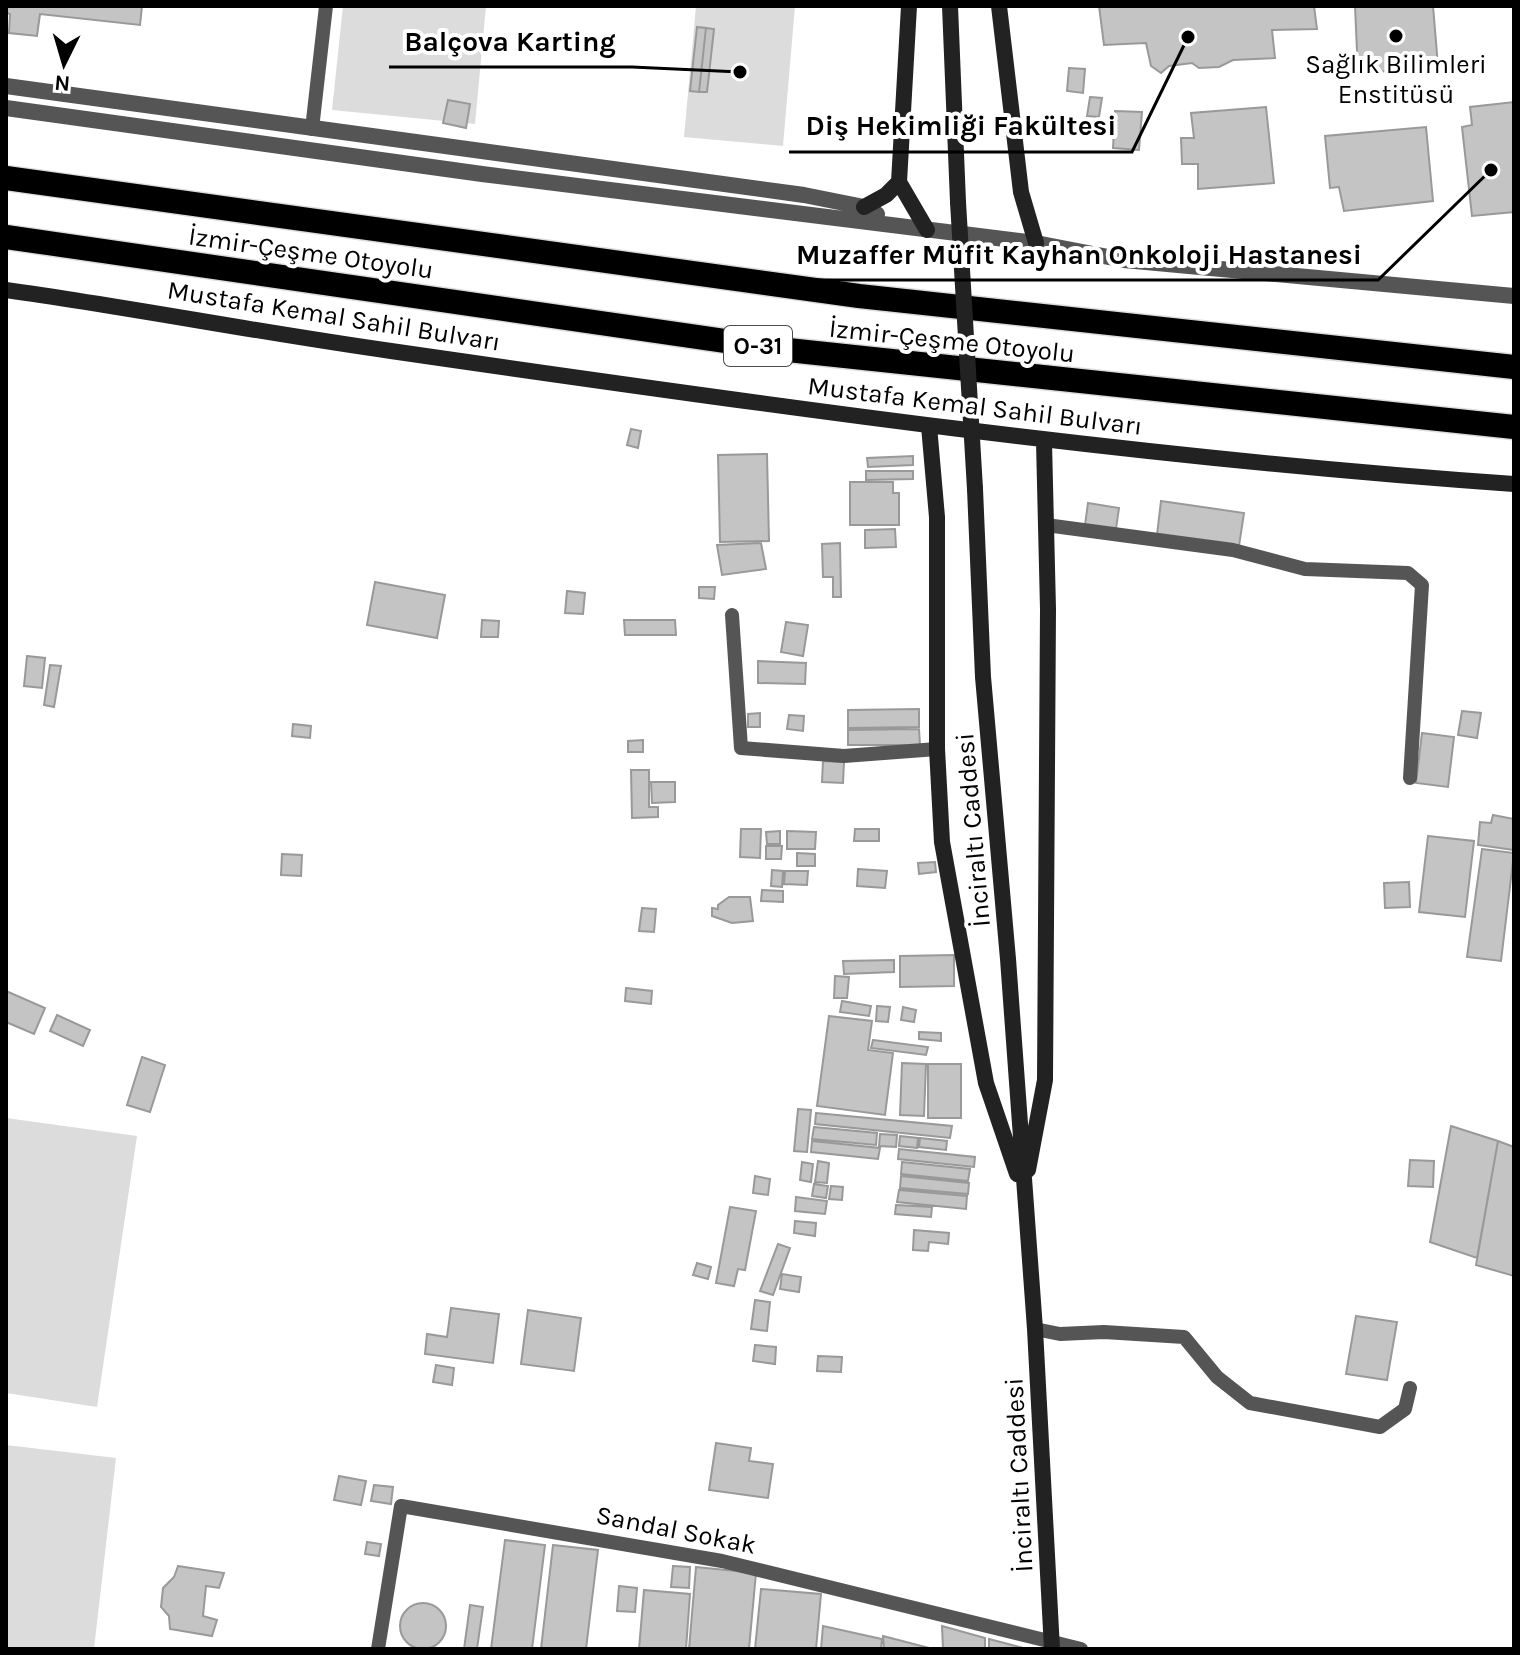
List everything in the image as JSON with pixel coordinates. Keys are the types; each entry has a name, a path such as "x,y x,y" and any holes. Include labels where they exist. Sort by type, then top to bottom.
{"highway":[{"name":"İzmir-Çeşme Otoyolu","path":"6,178 859,296 1514,367"},
{"name":"İzmir-Çeşme Otoyolu","path":"6,237 788,350 1514,427"}],"main road":[{"path":"909,6 899,182 927,230"},
{"name":"İnciraltı Caddesi","path":"950,6 983,677 1008,959 1035,1329 1052,1644"},
{"path":"999,6 1021,192 1036,243"},
{"path":"864,207 899,182"},
{"name":"Mustafa Kemal Sahil Bulvarı","path":"6,290 386,350 1044,442 1328,471 1514,484"},
{"path":"929,426 937,517 937,749 942,842 986,1083 1024,1195"},
{"path":"1024,1195 1045,1080 1044,442"}],"street":[{"path":"312,129 326,6"},
{"path":"6,86 804,195 864,207 903,227"},
{"path":"6,108 482,174 1036,243 1124,260 1514,296"},
{"path":"1046,525 1233,550 1305,569 1408,573 1422,585 1410,778"},
{"path":"732,615 741,748 844,756 937,749"},
{"path":"1035,1329 1060,1334 1104,1332 1184,1337 1217,1377 1250,1403 1380,1427 1405,1409 1410,1388"},
{"name":"Sandal Sokak","path":"378,1649 401,1506 722,1561 1081,1649"}],"shaded area":[{"path":"343,6 486,6 475,124 332,110"},
{"path":"696,6 795,6 783,146 684,137"},
{"path":"6,1118 137,1136 97,1407 6,1393"},
{"path":"6,1445 116,1458 94,1649 6,1649"}],"building":[{"path":"6,6 142,6 140,25 40,14 37,36 9,33 10,14 6,13"},
{"path":"1099,6 1314,6 1317,29 1272,30 1275,58 1233,60 1219,67 1199,68 1192,63 1169,66 1161,73 1151,66 1146,43 1104,45"},
{"name":"Sağlık Bilimleri Enstitüsü","path":"1355,6 1433,6 1438,66 1358,74"},
{"path":"697,27 706,28 699,92 690,91"},
{"path":"706,28 714,29 707,92 699,92"},
{"path":"1069,68 1085,69 1083,93 1067,91"},
{"path":"1090,97 1102,98 1099,117 1087,116"},
{"path":"448,100 470,104 466,128 443,123"},
{"path":"1514,102 1514,212 1472,216 1462,127 1472,125 1470,107"},
{"path":"1266,107 1274,183 1198,189 1198,164 1182,164 1181,138 1194,138 1191,113"},
{"path":"1115,111 1142,112 1139,150 1113,148"},
{"path":"1426,127 1433,201 1344,211 1339,187 1330,188 1325,136"},
{"path":"631,429 641,431 638,448 627,445"},
{"path":"767,454 769,541 720,542 718,455"},
{"path":"913,456 913,465 868,467 867,458"},
{"path":"866,471 913,471 913,479 866,480"},
{"path":"850,482 893,482 893,493 899,493 899,525 850,525"},
{"path":"1161,501 1244,513 1239,546 1157,535"},
{"path":"1088,503 1119,508 1116,529 1085,525"},
{"path":"895,529 896,547 865,548 865,530"},
{"path":"761,543 766,569 722,575 717,545"},
{"path":"840,543 841,597 833,597 833,577 823,577 822,544"},
{"path":"375,582 445,595 437,638 367,625"},
{"path":"699,587 715,587 714,599 699,598"},
{"path":"567,591 585,593 583,614 565,613"},
{"path":"482,620 499,621 498,637 481,637"},
{"path":"624,620 675,620 676,635 625,635"},
{"path":"786,622 808,625 803,656 781,652"},
{"path":"27,656 45,658 42,688 24,686"},
{"path":"758,661 806,663 805,684 758,683"},
{"path":"50,665 61,666 54,707 44,705"},
{"path":"919,709 919,727 848,728 848,710"},
{"path":"1462,711 1481,713 1477,738 1458,735"},
{"path":"760,713 760,727 748,727 748,714"},
{"path":"789,715 804,716 803,731 787,729"},
{"path":"293,724 311,726 310,738 292,736"},
{"path":"919,729 920,745 848,745 848,730"},
{"path":"1422,733 1454,737 1448,787 1416,783"},
{"path":"643,740 643,752 628,752 628,741"},
{"path":"823,761 844,762 843,783 822,782"},
{"path":"631,770 649,770 649,807 658,807 658,817 632,818"},
{"path":"651,782 675,782 675,802 652,803"},
{"path":"1493,815 1514,819 1514,850 1478,845 1480,822 1491,823"},
{"path":"741,829 761,829 760,858 740,857"},
{"path":"855,829 879,829 879,841 854,841"},
{"path":"780,831 780,844 767,844 766,832"},
{"path":"787,831 816,832 815,849 787,849"},
{"path":"1428,836 1474,841 1465,917 1419,912"},
{"path":"766,846 782,846 781,859 766,859"},
{"path":"1482,849 1514,853 1501,961 1467,957"},
{"path":"797,853 815,854 815,866 797,866"},
{"path":"282,854 302,855 301,876 281,875"},
{"path":"935,862 936,872 919,874 918,863"},
{"path":"858,869 887,871 885,888 857,886"},
{"path":"772,870 783,871 782,887 771,886"},
{"path":"785,871 808,871 807,885 784,884"},
{"path":"1409,882 1410,907 1385,908 1384,883"},
{"path":"762,890 783,891 783,902 761,901"},
{"path":"729,897 750,897 753,921 732,923 712,916 712,908 718,909 718,905"},
{"path":"642,908 656,909 654,932 639,931"},
{"path":"954,955 954,986 900,987 900,956"},
{"path":"894,960 894,972 844,974 843,961"},
{"path":"835,976 849,977 847,998 834,998"},
{"path":"626,988 652,991 651,1004 625,1001"},
{"path":"6,991 45,1008 34,1034 6,1022"},
{"path":"842,1001 871,1006 869,1016 840,1012"},
{"path":"877,1006 890,1007 888,1022 876,1021"},
{"path":"903,1007 916,1010 914,1022 901,1020"},
{"path":"57,1015 90,1030 83,1046 50,1031"},
{"path":"829,1016 872,1021 868,1050 893,1053 885,1115 817,1106"},
{"path":"919,1032 941,1033 941,1041 919,1039"},
{"path":"873,1040 928,1047 926,1055 871,1048"},
{"path":"142,1057 165,1065 150,1112 127,1105"},
{"path":"902,1063 926,1064 924,1116 900,1115"},
{"path":"928,1064 961,1064 961,1118 928,1118"},
{"path":"798,1109 811,1110 807,1152 794,1151"},
{"path":"816,1113 952,1126 950,1138 815,1124"},
{"path":"1451,1126 1498,1141 1477,1258 1430,1242"},
{"path":"814,1127 877,1133 876,1145 812,1139"},
{"path":"880,1134 897,1135 896,1147 879,1146"},
{"path":"900,1136 918,1138 917,1148 899,1146"},
{"path":"920,1138 947,1141 946,1150 919,1147"},
{"path":"812,1141 880,1148 878,1159 811,1152"},
{"path":"1498,1141 1514,1147 1514,1276 1476,1265"},
{"path":"899,1149 975,1157 974,1167 898,1159"},
{"path":"1410,1160 1434,1161 1433,1187 1408,1186"},
{"path":"818,1161 829,1163 827,1183 815,1182"},
{"path":"802,1162 813,1164 811,1182 800,1180"},
{"path":"902,1162 970,1169 968,1181 901,1174"},
{"path":"755,1176 770,1179 768,1195 753,1193"},
{"path":"901,1176 969,1183 968,1194 900,1188"},
{"path":"814,1184 828,1186 826,1198 812,1196"},
{"path":"831,1186 843,1187 842,1200 829,1199"},
{"path":"899,1190 967,1196 966,1209 897,1202"},
{"path":"796,1197 827,1201 825,1214 795,1211"},
{"path":"896,1205 932,1207 931,1217 895,1214"},
{"path":"730,1207 756,1211 745,1270 738,1269 734,1286 716,1283"},
{"path":"795,1221 816,1223 815,1236 794,1233"},
{"path":"914,1230 949,1233 948,1244 929,1242 928,1251 913,1250"},
{"path":"778,1244 790,1248 773,1295 760,1291"},
{"path":"697,1263 711,1267 708,1279 693,1275"},
{"path":"782,1274 801,1277 799,1292 780,1289"},
{"path":"755,1300 770,1302 767,1331 751,1329"},
{"path":"451,1308 499,1314 493,1363 425,1354 427,1334 447,1337"},
{"path":"528,1310 581,1318 574,1371 521,1364"},
{"path":"1356,1316 1397,1322 1387,1380 1346,1374"},
{"path":"755,1345 776,1347 775,1364 753,1361"},
{"path":"818,1356 842,1357 841,1372 817,1371"},
{"path":"436,1365 454,1368 452,1385 433,1382"},
{"path":"716,1443 751,1448 749,1461 773,1464 768,1498 709,1490"},
{"path":"339,1476 366,1481 361,1505 334,1500"},
{"path":"374,1485 393,1487 391,1504 371,1501"},
{"path":"505,1540 545,1545 532,1649 491,1649"},
{"path":"367,1542 381,1544 379,1556 365,1554"},
{"path":"553,1545 598,1550 586,1649 541,1649"},
{"path":"178,1566 224,1573 219,1588 206,1586 203,1616 217,1620 212,1636 170,1629 169,1616 161,1607 163,1588 174,1577"},
{"path":"673,1566 690,1567 689,1588 671,1587"},
{"path":"696,1567 756,1573 749,1649 689,1649"},
{"path":"619,1586 637,1588 635,1612 617,1611"},
{"path":"761,1589 821,1594 816,1649 755,1649"},
{"path":"644,1590 690,1594 686,1649 639,1649"},
{"path":"423,1603 439,1610 446,1626 439,1642 423,1649 407,1642 400,1626 407,1610"},
{"path":"470,1605 483,1607 477,1649 464,1649"},
{"path":"823,1626 882,1639 881,1649 821,1649"},
{"path":"942,1626 985,1638 985,1649 943,1649"},
{"path":"883,1636 933,1649 884,1649"},
{"path":"989,1639 1027,1649 989,1649"}],"place":[{"name":"Sağlık Bilimleri Enstitüsü","path":"1396,36"},
{"name":"Diş Hekimliği Fakültesi","path":"1188,37"},
{"name":"Balçova Karting","path":"740,72"},
{"name":"Muzaffer Müfit Kayhan Onkoloji Hastanesi","path":"1491,170"}]}
